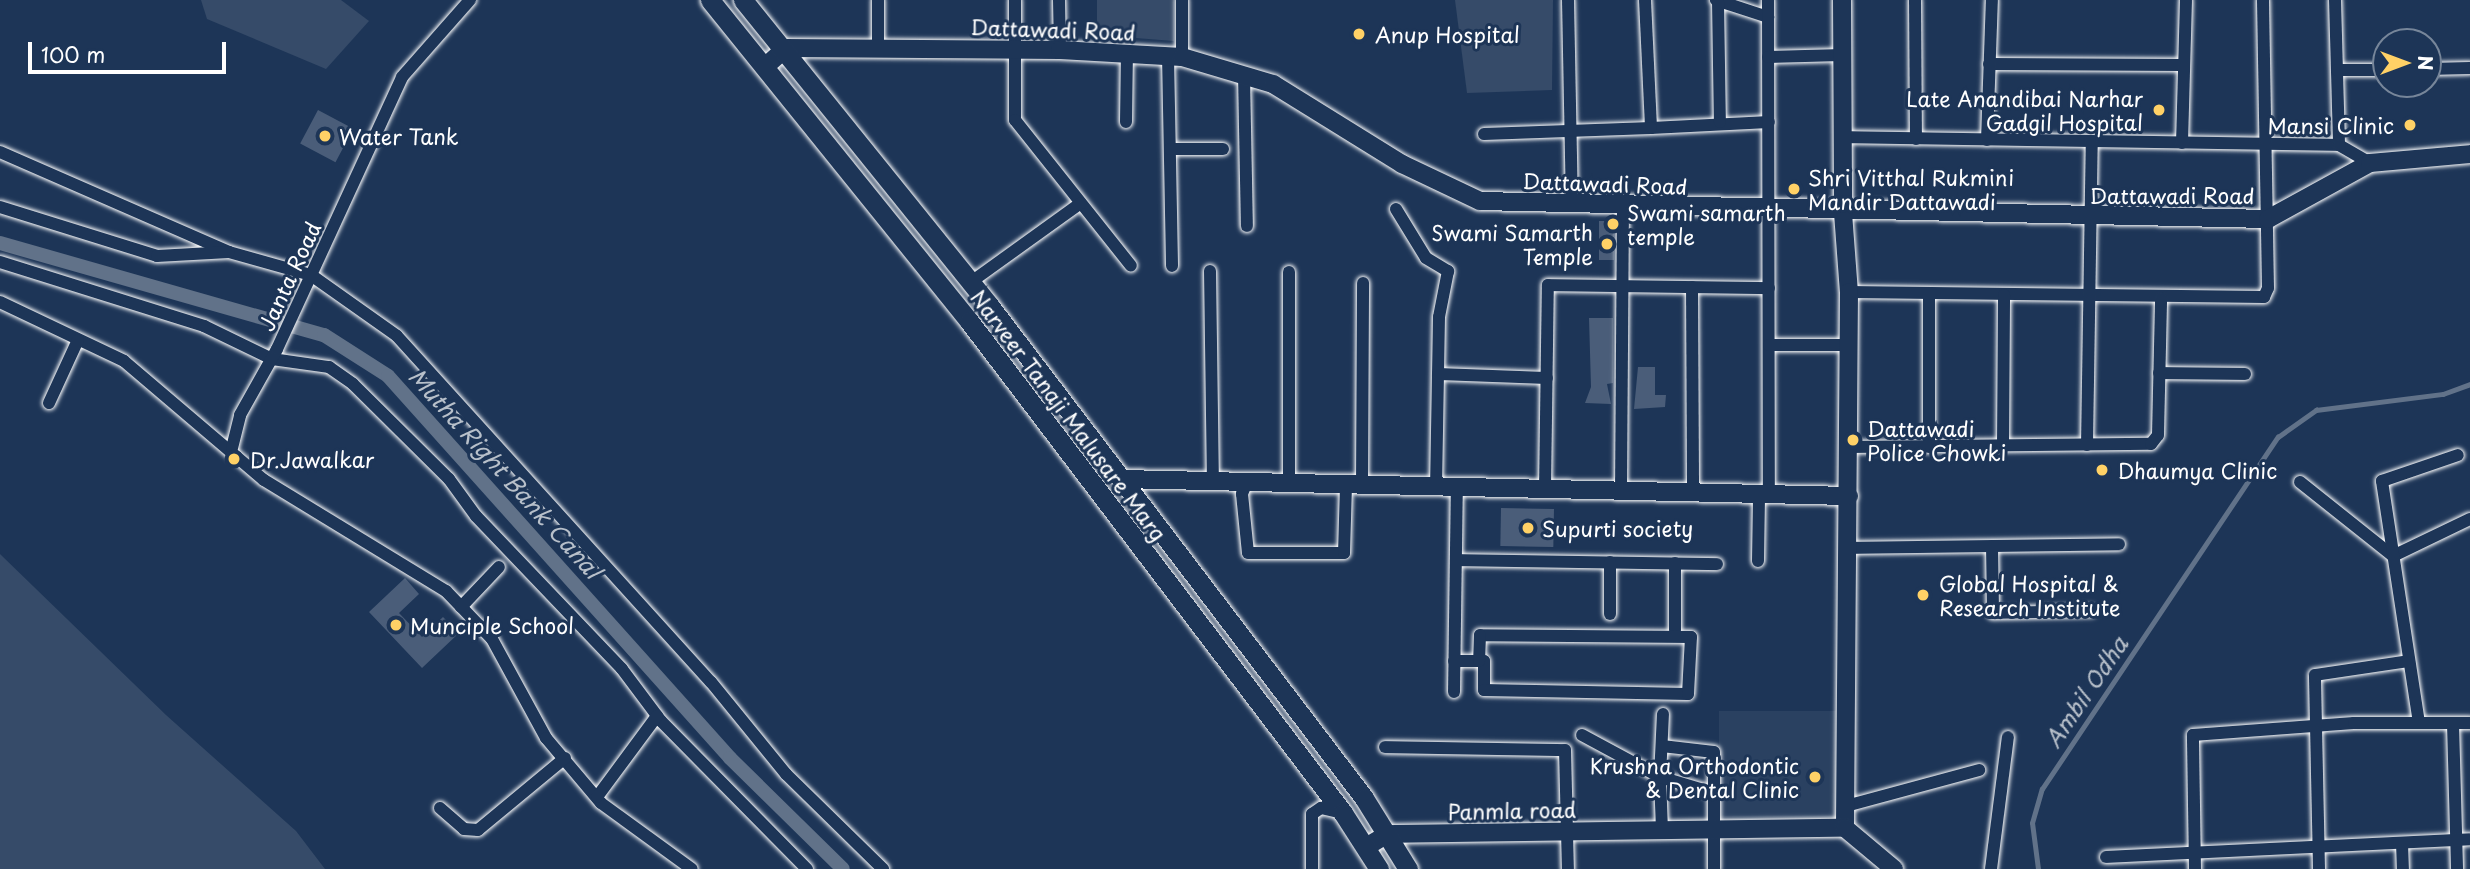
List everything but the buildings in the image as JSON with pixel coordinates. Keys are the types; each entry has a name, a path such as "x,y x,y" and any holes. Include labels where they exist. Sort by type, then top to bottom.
{"main road":[{"name":"Narveer Tanaji Malusare Marg","path":"710,0 766,65 1343,813 1378,869"},
{"name":"Narveer Tanaji Malusare Marg","path":"745,1 786,48 971,282 1122,479 1388,834 1408,869"}],"street":[{"name":"Janta Road","path":"0,262 204,326 274,354 402,76 470,0"},
{"path":"878,0 878,48"},
{"path":"1015,0 1015,120 1130,266"},
{"path":"1059,0 1060,50"},
{"path":"1172,266 1170,149 1175,56 1182,0"},
{"path":"1568,0 1572,204"},
{"path":"1645,0 1651,128"},
{"path":"1720,122 1717,0 1768,18"},
{"path":"1758,561 1764,494 1769,345 1768,0"},
{"path":"1842,0 1843,213 1849,292 1845,828 1894,869"},
{"path":"1915,0 1916,139"},
{"path":"1987,140 1992,0"},
{"path":"2182,143 2186,0"},
{"path":"1849,292 2161,298 2264,297 2268,219 2263,0"},
{"path":"2335,0 2339,145"},
{"path":"766,65 786,48"},
{"name":"Dattawadi Road","path":"786,48 1013,49 1175,56 1273,84 1402,164 1480,201 1843,213 2268,219 2370,163 2470,154"},
{"path":"1126,122 1127,53"},
{"path":"1768,57 1842,55"},
{"path":"1989,64 2184,65"},
{"path":"2442,69 2470,68"},
{"path":"2337,71 2372,70"},
{"path":"1244,75 1247,226"},
{"path":"1484,134 1570,133 1720,122 1769,122"},
{"path":"1842,137 2339,145 2370,163"},
{"path":"2087,445 2092,141"},
{"path":"1170,149 1223,149"},
{"path":"0,152 229,252 309,281 397,336 695,663 786,774 883,869"},
{"path":"971,282 1081,202"},
{"path":"1621,491 1623,206"},
{"path":"0,207 157,256 229,252"},
{"path":"1396,209 1426,258 1448,271 1439,317 1436,486"},
{"path":"1210,271 1213,481"},
{"path":"1289,272 1289,483"},
{"path":"1247,482 1242,494 1248,553 1344,553 1354,484 1363,283"},
{"path":"1545,489 1548,285 1769,288"},
{"path":"1692,286 1693,492"},
{"path":"1929,293 1929,447"},
{"path":"2003,446 2004,295"},
{"path":"1849,447 2087,445 2156,441 2161,298"},
{"path":"0,302 124,360 232,448 264,480 409,565 461,607 492,639 546,738 597,797 649,842 692,869"},
{"path":"49,403 78,340"},
{"path":"1769,345 1849,345"},
{"path":"232,448 240,415 274,354 329,367 379,408 622,669 657,716 807,869"},
{"path":"2159,373 2245,374"},
{"path":"1438,374 1546,378"},
{"path":"2419,723 2382,481 2458,455"},
{"path":"1122,479 1849,496"},
{"path":"2300,482 2393,556"},
{"path":"1454,692 1457,487"},
{"path":"2393,556 2470,519"},
{"path":"1848,548 2119,544"},
{"path":"1992,546 1993,613 2091,611"},
{"path":"1456,560 1717,564"},
{"path":"1610,562 1610,614"},
{"path":"1675,564 1675,631"},
{"path":"461,607 499,567"},
{"path":"1454,661 1479,661 1484,661 1484,690 1688,694 1692,637 1480,635 1479,661"},
{"path":"2319,869 2313,727 2315,675 2320,670 2409,661"},
{"path":"1662,831 1660,777 1663,715"},
{"path":"597,797 657,716"},
{"path":"2195,869 2193,735 2313,727 2470,723"},
{"path":"2453,724 2464,840 2457,869"},
{"path":"1582,735 1660,777 1714,793"},
{"path":"1991,869 2008,737"},
{"path":"1385,747 1565,750 1568,869"},
{"path":"1662,747 1714,752 1714,869"},
{"path":"440,808 464,830 478,830 565,758"},
{"path":"1846,806 1979,770"},
{"path":"1312,869 1312,814 1321,808 1343,813"},
{"name":"Panmla road","path":"1366,847 1388,834 1845,828"},
{"path":"2106,857 2464,840"},
{"path":"2402,843 2403,869"}],"shaded area":[{"path":"201,0 341,0 369,21 326,69 207,19"},
{"path":"1097,0 1174,0 1174,41 1097,35"},
{"path":"1455,0 1553,0 1552,90 1467,93"},
{"path":"0,554 166,715 296,831 325,869 0,869"},
{"path":"1719,711 1836,711 1836,817 1719,817"}],"waterway":[{"name":"Mutha Right Bank Canal","path":"0,243 324,335 388,376 730,758 843,869"},
{"name":"Ambil Odha","path":"2038,869 2032,823 2042,789 2278,437 2316,410 2443,394 2470,384"}],"place":[{"name":"Anup Hospital","path":"1359,34"},
{"name":"Late Anandibai Narhar Gadgil Hospital","path":"2159,110"},
{"name":"Mansi Clinic","path":"2410,125"},
{"name":"Water Tank","path":"325,136"},
{"name":"Shri Vitthal Rukmini Mandir Dattawadi","path":"1794,189"},
{"name":"Swami samarth temple","path":"1613,224"},
{"name":"Swami Samarth Temple","path":"1607,244"},
{"name":"Dattawadi Police Chowki","path":"1853,440"},
{"name":"Dr.Jawalkar","path":"234,459"},
{"name":"Dhaumya Clinic","path":"2102,470"},
{"name":"Supurti society","path":"1528,528"},
{"name":"Global Hospital & Research Institute","path":"1923,595"},
{"name":"Munciple School","path":"396,625"},
{"name":"Krushna Orthodontic & Dental Clinic","path":"1815,777"}]}
